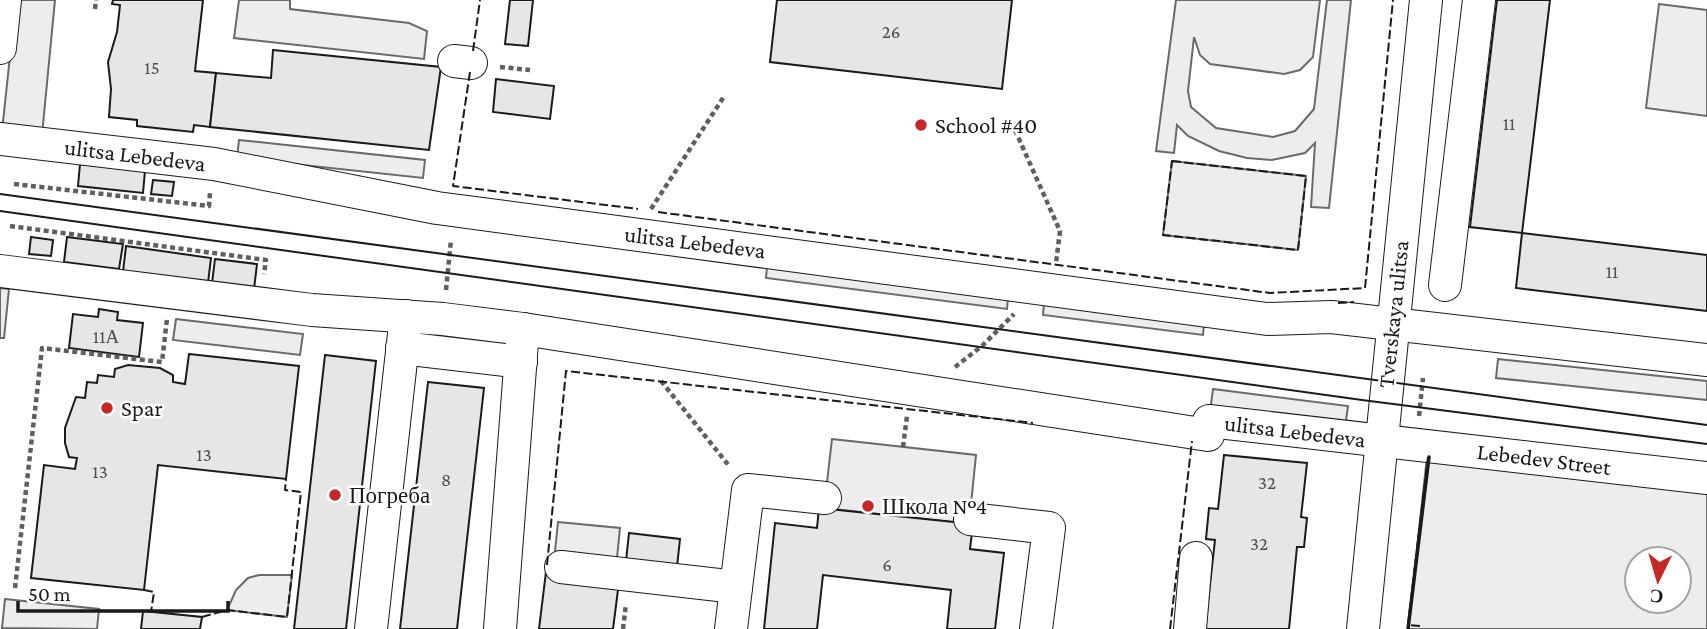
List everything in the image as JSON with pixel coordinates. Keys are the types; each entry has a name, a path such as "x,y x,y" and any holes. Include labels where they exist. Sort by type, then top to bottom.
{"street":[{"path":"0,48 5,0"},
{"name":"Tverskaya ulitsa","path":"1363,629 1426,0"},
{"path":"1445,285 1479,0"},
{"name":"ulitsa Lebedeva","path":"0,139 214,164 446,209 647,223 1048,275 1267,319 1331,317 1392,324"},
{"name":"ulitsa Lebedeva","path":"0,271 259,304 443,319 523,329 924,390 1209,428 1380,440"},
{"path":"371,629 406,316"},
{"path":"1392,324 1707,360"},
{"path":"500,629 523,329"},
{"path":"402,348 521,362"},
{"name":"Lebedev Street","path":"1380,440 1707,478"},
{"path":"731,629 748,490 825,498"},
{"path":"970,519 1049,528 1036,629"},
{"path":"1190,629 1196,558"},
{"path":"561,567 736,587"}],"path":[{"path":"95,9 96,0"},
{"path":"647,223 724,94"},
{"path":"924,390 982,346 1048,275 1060,231 1015,130"},
{"path":"14,184 209,206"},
{"path":"443,319 446,209"},
{"path":"10,226 266,260 259,304"},
{"path":"15,587 43,348 162,362 171,292"},
{"path":"665,351 661,381 748,490"},
{"path":"1419,418 1423,378"}],"shaded area":[{"path":"16,0 55,0 42,135 2,131"},
{"path":"239,0 290,0 290,9 409,23 427,31 424,59 234,38"},
{"path":"1176,0 1320,0 1313,57 1300,70 1284,74 1210,64 1200,55 1194,37 1188,91 1191,107 1216,128 1273,137 1295,131 1314,109 1327,0 1351,0 1329,208 1311,207 1315,143 1305,153 1272,160 1247,158 1219,151 1188,136 1177,125 1174,153 1156,151"},
{"path":"1659,4 1707,10 1707,116 1646,108"},
{"path":"239,140 425,160 423,178 237,158"},
{"path":"1172,161 1306,176 1298,250 1163,235"},
{"path":"767,267 1008,298 1007,309 766,278"},
{"path":"0,288 9,289 4,338 0,338"},
{"path":"1044,303 1204,324 1203,335 1043,315"},
{"path":"176,319 303,334 300,355 173,340"},
{"path":"1498,359 1707,381 1707,400 1496,378"},
{"path":"1213,389 1348,406 1345,428 1210,412"},
{"path":"832,439 976,455 969,524 824,508"},
{"path":"1427,457 1707,492 1707,629 1408,629"},
{"path":"558,522 620,528 617,558 555,551"},
{"path":"259,575 292,575 287,617 227,610 236,590 248,578"},
{"path":"5,599 99,609 97,629 2,628"}],"building":[{"path":"113,0 203,0 195,71 216,73 210,127 194,125 193,132 137,126 137,120 109,117 111,89 108,62 117,32 120,5 112,4"},
{"path":"510,0 533,0 528,46 505,44"},
{"path":"777,0 1012,0 1002,89 770,62"},
{"path":"1497,0 1550,0 1522,233 1470,227"},
{"path":"273,50 441,67 429,150 210,127 216,73 271,78"},
{"path":"496,79 554,86 550,119 493,112"},
{"path":"80,164 145,171 143,193 78,186"},
{"path":"153,180 174,182 172,196 151,194"},
{"path":"1522,233 1707,255 1707,311 1516,288"},
{"path":"31,237 53,240 51,256 29,254"},
{"path":"67,237 123,244 119,269 64,262"},
{"path":"126,246 211,258 208,283 123,272"},
{"path":"215,259 257,264 254,289 212,283"},
{"path":"99,309 118,312 117,320 143,323 139,357 69,348 73,314 98,317"},
{"path":"189,354 299,366 286,479 158,465 144,590 31,578 44,465 75,469 77,458 69,457 65,428 76,397 85,398 87,382 97,383 98,375 114,377 115,369 128,365 160,368 173,375 173,382 185,384"},
{"name":"Погреба","path":"325,355 376,361 346,629 294,629"},
{"path":"428,382 484,388 457,629 400,629"},
{"path":"1224,455 1307,463 1301,517 1307,518 1304,547 1297,547 1289,629 1205,629 1215,540 1206,539 1209,508 1218,509"},
{"path":"819,508 973,524 970,549 1004,553 995,629 947,629 951,590 823,575 817,629 764,629 775,523 817,528"},
{"path":"629,533 680,539 677,567 626,561"},
{"path":"546,572 619,582 613,629 539,629"},
{"path":"143,611 202,617 200,629 141,629"}],"tram line":[{"path":"0,194 1707,425"},
{"path":"0,211 1362,400 1707,444"}],"fence":[{"path":"473,51 480,0"},
{"path":"658,212 1270,293 1365,288 1393,0"},
{"path":"470,72 453,186 638,209"},
{"path":"1172,161 1306,176 1298,250 1163,235 1172,161"},
{"path":"1338,303 1354,302"},
{"path":"547,565 566,371 1033,423"},
{"path":"1170,629 1192,441"},
{"path":"1420,626 1408,625 1428,457"},
{"path":"202,617 227,610 287,617 301,492 285,490 286,479"},
{"path":"144,590 154,592 151,612"}],"wall":[{"path":"1408,629 1429,457"}],"place":[{"name":"School #40","path":"921,125"},
{"name":"Spar","path":"107,408"},
{"name":"Погреба","path":"335,495"},
{"name":"Школа №4","path":"868,506"}]}
